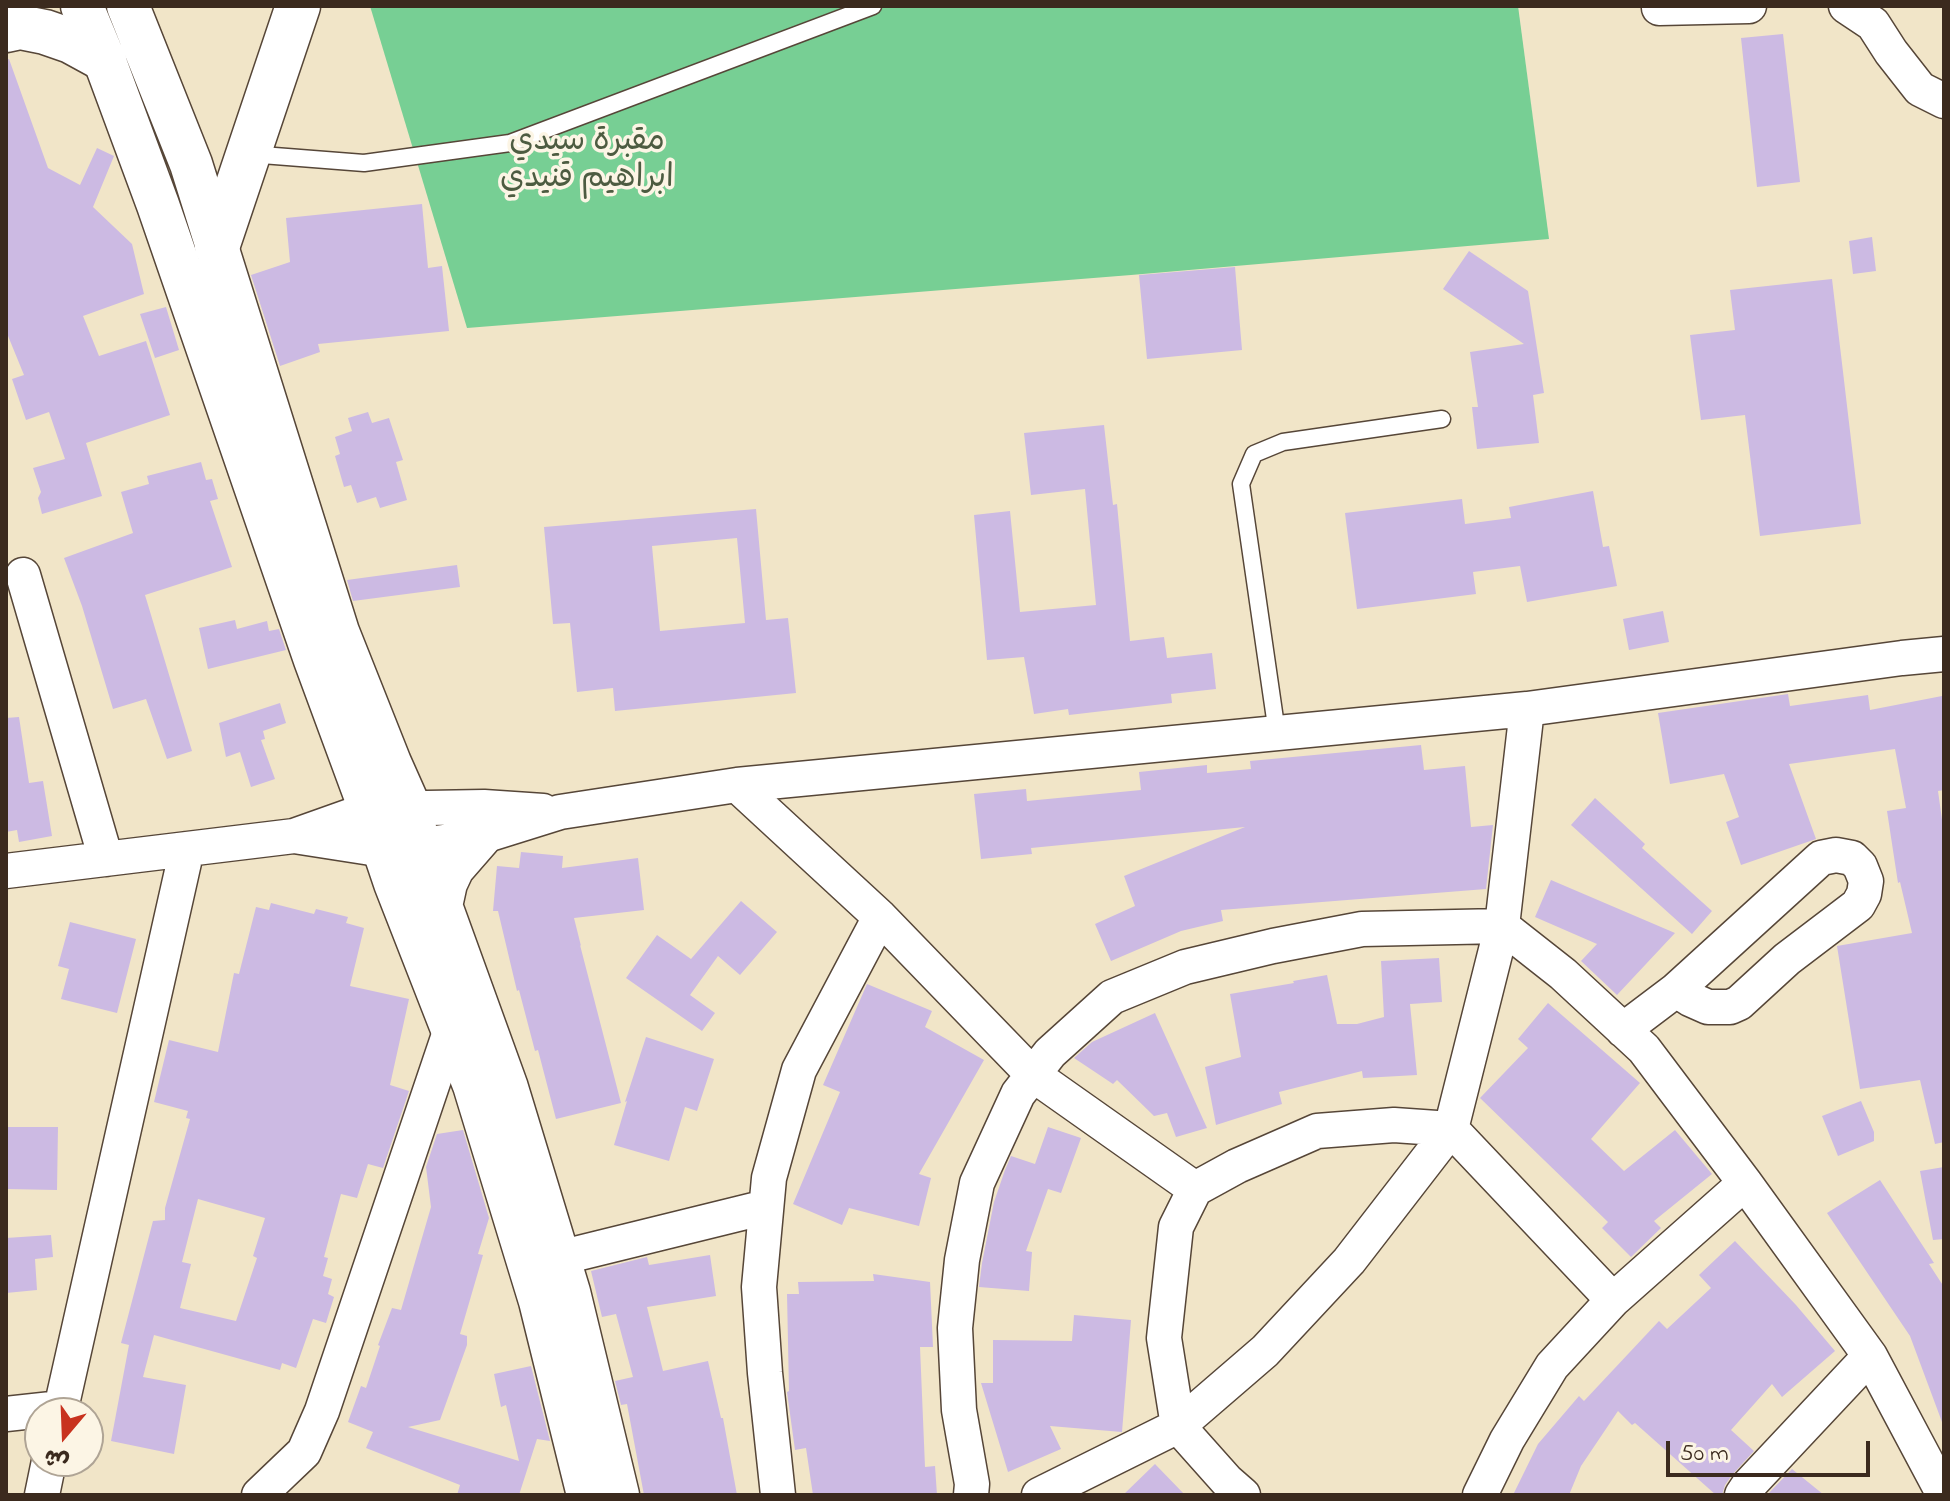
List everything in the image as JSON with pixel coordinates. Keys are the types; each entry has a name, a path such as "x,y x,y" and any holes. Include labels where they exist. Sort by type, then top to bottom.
{"main road":[{"path":"220,257 248,154 298,6"},
{"path":"6,30 20,27 45,32 71,41 104,59"}],"street":[{"path":"82,6 183,277 315,660 396,828 441,906 507,1088 569,1292 618,1495"},
{"path":"128,6 191,164 338,632 452,1026 474,1085 540,1301 588,1495"},
{"path":"1659,8 1749,6"},
{"path":"1846,6 1873,24 1920,89 1944,101"},
{"path":"183,277 220,257"},
{"path":"23,575 106,859"},
{"path":"396,828 480,837 560,812 737,785 1527,709 1944,654"},
{"path":"1039,1495 1178,1426 1265,1351 1349,1261 1451,1129 1502,926 1527,709"},
{"path":"737,785 880,917 1032,1074 1195,1189"},
{"path":"6,871 294,836 396,828 484,807 560,812"},
{"path":"441,906 453,868 480,837"},
{"path":"64,1397 187,849"},
{"path":"1623,1030 1676,990 1821,858 1836,855 1852,858 1860,866 1866,881 1858,905 1787,959 1739,1003 1730,1007 1708,1007 1676,990"},
{"path":"778,1495 759,1287 769,1178 799,1070 880,917"},
{"path":"971,1495 972,1484 959,1410 955,1328 962,1260 977,1183 1018,1094 1050,1053 1112,997 1185,967 1362,929 1502,926 1563,974 1644,1049 1870,1356 1944,1495"},
{"path":"259,1495 304,1452 322,1411 452,1026"},
{"path":"1243,1495 1178,1426 1164,1338 1176,1227 1195,1189 1237,1166 1317,1131 1394,1125 1451,1129 1613,1300"},
{"path":"1480,1495 1507,1440 1552,1366 1613,1300 1745,1183"},
{"path":"559,1258 766,1207"},
{"path":"1742,1495 1870,1356"}],"lane":[{"path":"248,154 364,163 510,143 873,6"},
{"path":"1277,733 1241,484 1254,454 1283,442 1442,419"}],"green space":[{"name":"مقبرة سيدي ابراهيم قنيدي","path":"370,6 1518,6 1549,239 467,328"}],"building":[{"path":"1783,34 1800,182 1757,187 1741,38"},
{"path":"9,59 48,168 80,185 97,148 114,156 93,207 132,244 144,294 83,316 99,356 146,341 170,415 86,443 102,496 42,514 38,498 41,492 33,468 65,459 49,412 26,420 12,379 24,375 6,331 6,60"},
{"path":"422,204 428,268 442,266 449,331 318,344 320,352 280,366 251,275 290,262 286,218"},
{"path":"1872,237 1876,271 1853,274 1849,241"},
{"path":"1469,251 1528,291 1544,393 1533,395 1539,443 1477,449 1472,407 1478,407 1470,352 1524,344 1443,289"},
{"path":"1235,267 1242,350 1147,359 1139,275"},
{"path":"1832,279 1861,524 1760,536 1745,415 1701,420 1690,335 1735,330 1730,290"},
{"path":"166,307 179,350 155,358 140,314"},
{"path":"368,412 372,423 389,418 403,460 396,462 407,500 380,508 376,497 357,503 351,485 344,487 335,456 340,454 335,437 352,431 348,418"},
{"path":"1104,425 1113,505 1117,504 1130,641 1164,637 1167,658 1212,653 1216,689 1171,694 1172,703 1069,715 1068,709 1034,714 1024,657 987,660 974,515 1010,511 1020,612 1096,605 1085,489 1031,495 1024,433"},
{"path":"201,462 206,480 212,479 218,499 210,501 232,567 145,595 192,751 167,759 146,699 113,709 64,558 133,533 121,492 149,484 147,476"},
{"path":"1593,491 1603,547 1609,546 1617,586 1527,602 1520,566 1473,572 1476,594 1357,609 1345,513 1462,499 1465,524 1511,518 1509,507"},
{"path":"756,509 766,620 788,618 796,693 615,711 613,688 577,692 570,623 553,624 544,527","holes":["737,538 745,623 660,631 652,546"]},
{"path":"457,565 460,587 353,601 347,580"},
{"path":"1663,611 1669,642 1629,650 1623,619"},
{"path":"235,620 237,629 267,621 269,631 279,629 286,650 208,669 199,628"},
{"path":"1788,694 1790,706 1868,695 1870,710 1942,696 1944,790 1938,791 1944,834 1944,1142 1935,1144 1920,1080 1860,1089 1837,946 1912,933 1898,883 1887,811 1906,808 1895,749 1789,764 1816,839 1741,865 1726,822 1739,817 1724,774 1670,784 1658,713"},
{"path":"280,703 286,723 263,731 265,739 261,740 275,779 251,787 240,752 226,757 219,723"},
{"path":"19,717 29,783 43,781 52,836 19,842 17,830 6,832 6,718"},
{"path":"1421,745 1424,770 1465,766 1471,827 1493,825 1486,889 1221,910 1223,921 1181,931 1111,961 1095,924 1135,906 1124,876 1245,827 1031,848 1032,854 981,859 974,794 1026,789 1027,801 1141,790 1139,772 1207,765 1207,773 1251,769 1250,761"},
{"path":"1595,798 1645,844 1642,848 1712,911 1692,934 1571,825"},
{"path":"521,852 563,856 562,868 638,858 644,910 574,918 621,1103 556,1119 538,1050 535,1051 517,991 498,911 493,911 497,866 519,868"},
{"path":"1551,880 1675,933 1617,995 1581,961 1597,944 1535,917"},
{"path":"741,901 777,932 740,975 718,956 690,995 715,1013 702,1031 626,978 657,935 691,959"},
{"path":"271,903 314,914 316,909 348,917 346,923 364,928 350,986 409,999 390,1085 409,1091 383,1168 368,1164 357,1198 341,1194 324,1257 328,1258 323,1276 332,1279 328,1294 334,1297 326,1323 313,1319 296,1368 282,1363 280,1370 154,1335 143,1377 186,1385 174,1454 111,1441 129,1345 121,1343 153,1221 165,1220 165,1208 190,1119 186,1118 188,1111 154,1102 169,1040 218,1052 234,973 239,974 256,907 269,910","holes":["198,1199 265,1218 253,1256 257,1258 236,1321 180,1308 191,1264 182,1262"]},
{"path":"70,922 136,939 117,1013 61,999 69,969 58,966"},
{"path":"1439,958 1442,1002 1410,1004 1417,1075 1363,1078 1362,1071 1279,1092 1282,1104 1216,1125 1205,1067 1241,1057 1230,994 1327,975 1337,1024 1357,1024 1384,1017 1381,961"},
{"path":"867,984 932,1011 925,1027 984,1060 919,1174 931,1178 919,1226 849,1208 842,1225 793,1204 840,1092 823,1085"},
{"path":"1548,1003 1640,1083 1591,1139 1624,1171 1675,1130 1712,1174 1654,1221 1661,1228 1631,1257 1602,1228 1608,1222 1480,1098 1528,1048 1518,1039"},
{"path":"1155,1013 1207,1128 1176,1137 1167,1113 1154,1116 1117,1080 1113,1084 1074,1058 1092,1042"},
{"path":"646,1037 714,1059 697,1111 685,1107 669,1161 614,1145"},
{"path":"1861,1101 1874,1132 1874,1141 1838,1156 1822,1116"},
{"path":"6,1127 58,1127 57,1190 6,1189"},
{"path":"1048,1127 1081,1138 1061,1193 1048,1189 1026,1251 1032,1252 1029,1291 979,1287 994,1202 1011,1156 1035,1164"},
{"path":"463,1130 489,1218 478,1254 483,1255 460,1334 467,1336 467,1345 440,1420 408,1427 519,1461 506,1405 501,1407 494,1374 531,1366 550,1441 537,1439 519,1495 457,1495 460,1485 366,1448 373,1432 348,1422 361,1386 366,1388 392,1308 401,1310 431,1207 426,1167 437,1134"},
{"path":"1944,1167 1944,1239 1933,1240 1920,1171"},
{"path":"1880,1180 1934,1263 1929,1264 1944,1287 1944,1422 1910,1336 1827,1213"},
{"path":"51,1235 53,1257 35,1259 37,1290 6,1293 6,1238"},
{"path":"1735,1241 1835,1351 1782,1397 1772,1384 1731,1430 1754,1451 1732,1475 1722,1495 1716,1495 1618,1411 1581,1466 1569,1495 1513,1495 1538,1444 1579,1396 1584,1401 1659,1321 1667,1329 1711,1288 1699,1275"},
{"path":"710,1255 716,1296 647,1307 663,1371 708,1361 723,1418 737,1495 644,1495 627,1404 621,1405 615,1381 633,1377 616,1314 602,1317 591,1271 647,1257 649,1265"},
{"path":"873,1274 930,1282 933,1347 920,1347 925,1467 935,1466 937,1495 813,1495 806,1448 795,1450 787,1392 787,1294 799,1294 798,1282 874,1281"},
{"path":"1074,1315 1131,1320 1122,1432 1050,1426 1061,1449 1008,1472 981,1383 993,1383 993,1340 1072,1341"},
{"path":"1155,1464 1185,1495 1123,1495"},
{"path":"1792,1469 1824,1495 1767,1495"}]}
